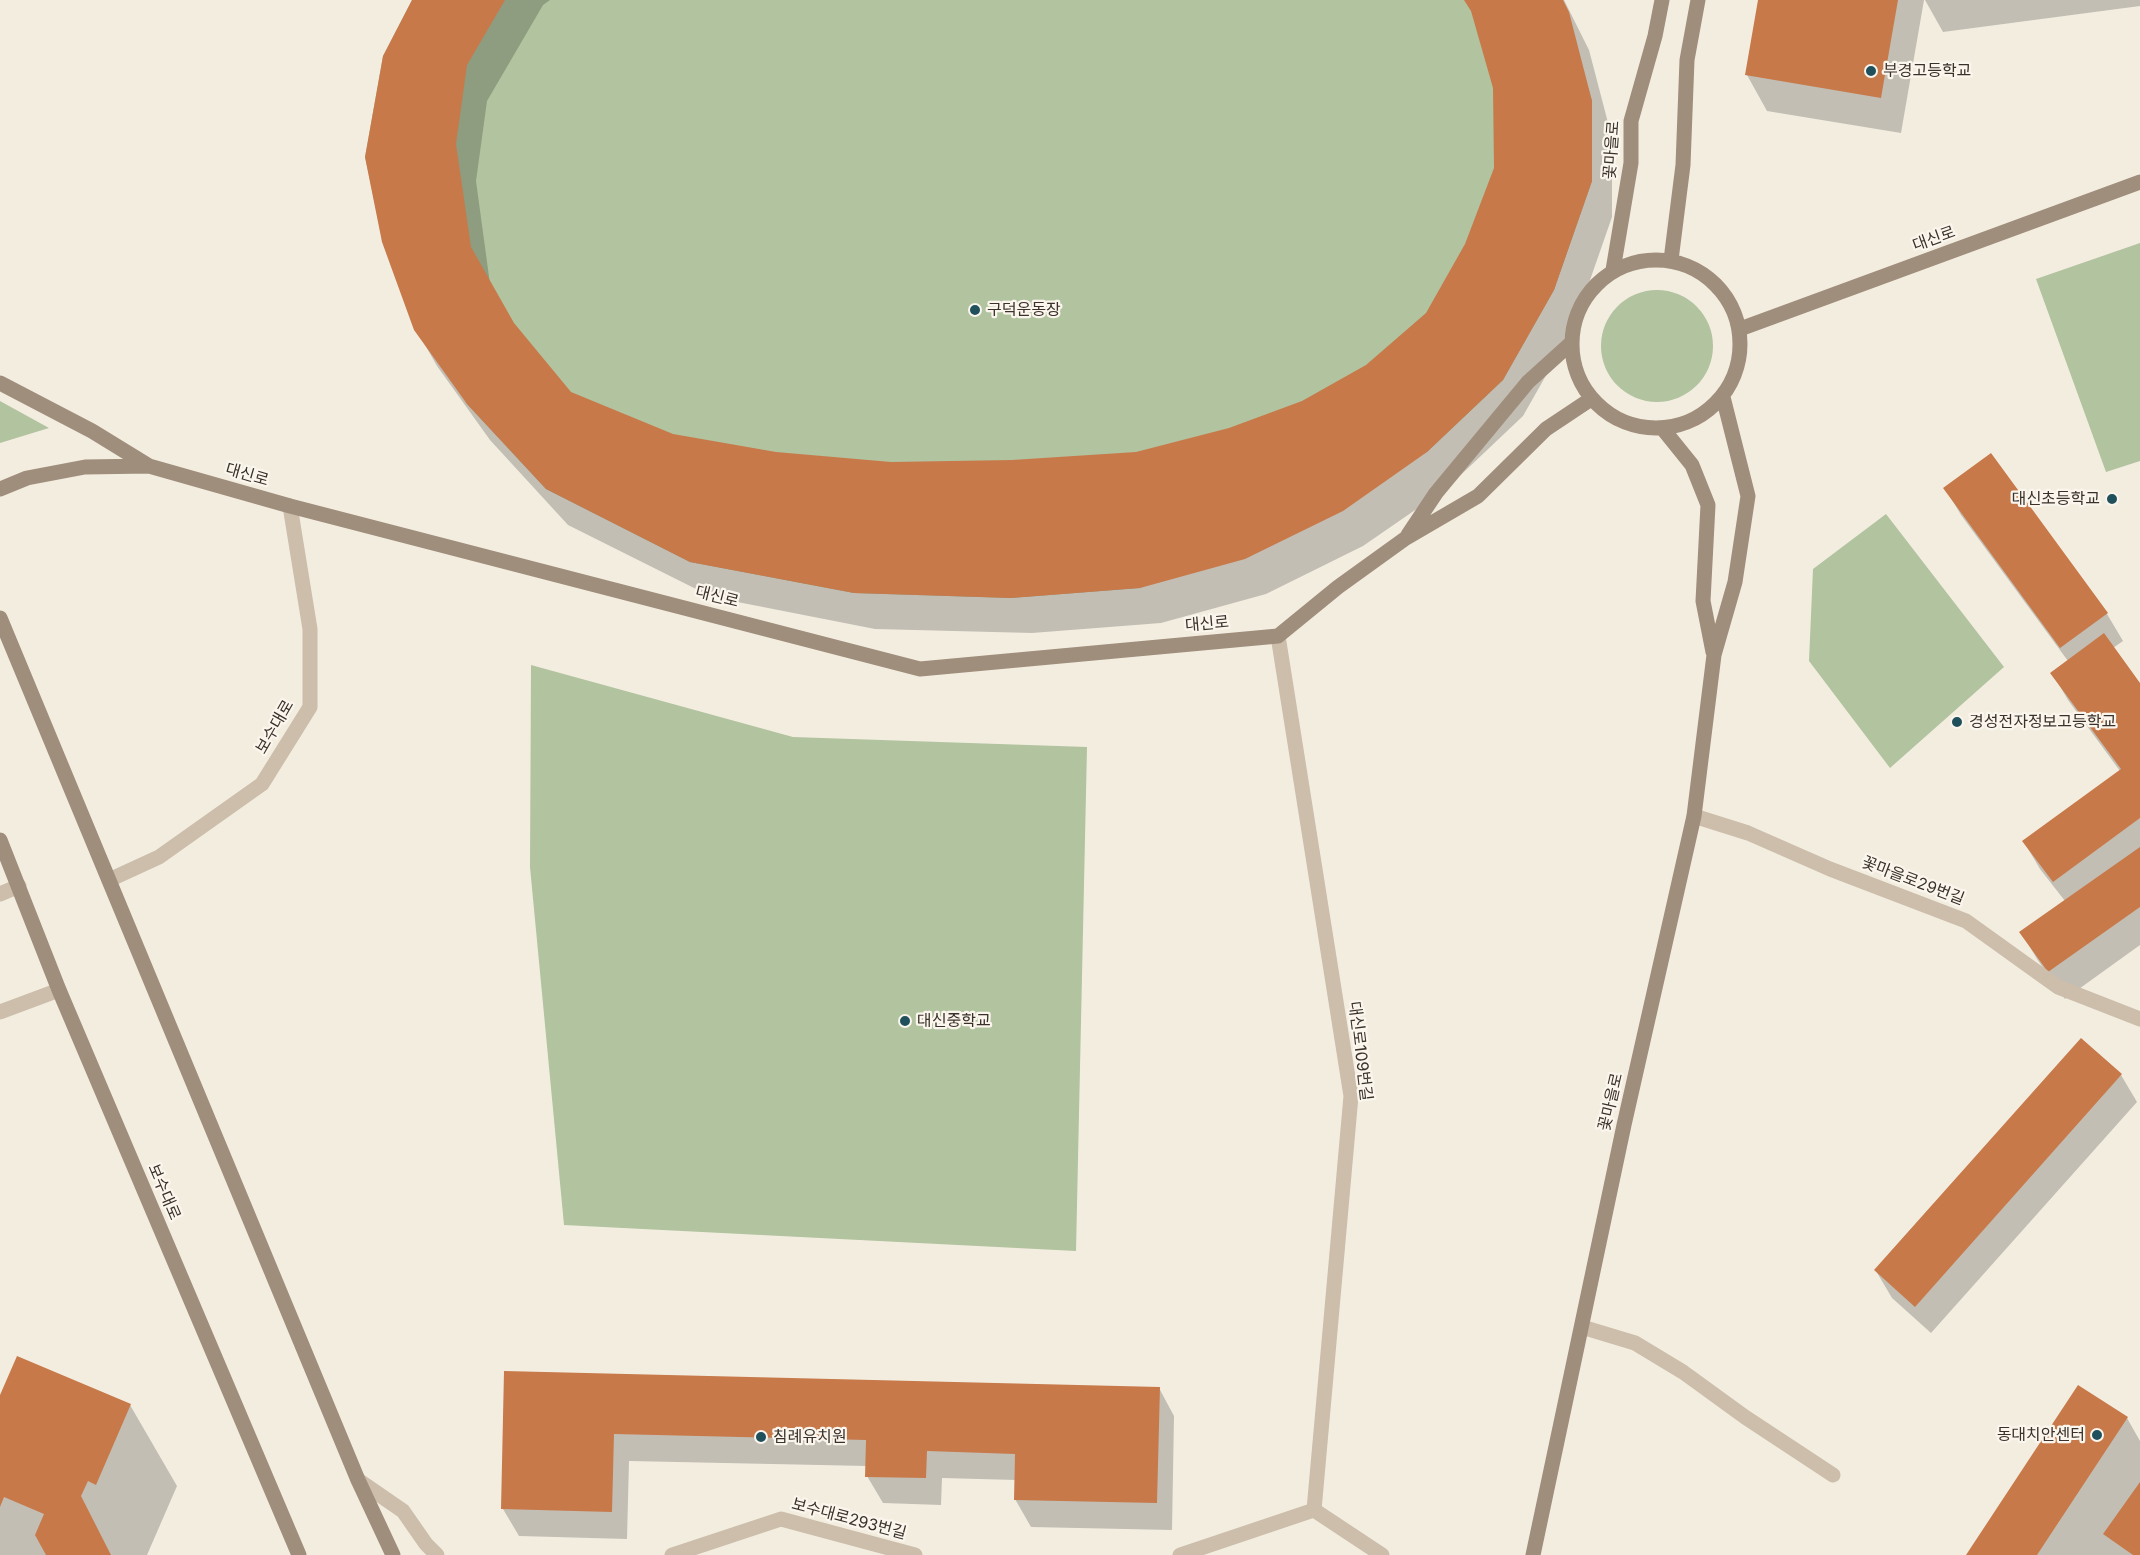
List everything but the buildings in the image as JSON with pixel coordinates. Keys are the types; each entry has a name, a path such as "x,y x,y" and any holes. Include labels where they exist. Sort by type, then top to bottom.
{"main road":[{"name":"꽃마을로","path":"1613,270 1631,163 1630,121 1655,36 1662,0"},
{"path":"1671,260 1683,165 1687,60 1698,0"},
{"name":"대신로","path":"1740,329 2140,182"},
{"path":"1642,260 1671,260 1703,273 1727,297 1740,329 1741,353 1735,376 1723,397 1696,419 1663,429 1636,427 1612,416 1591,399 1576,373 1570,344 1576,314 1590,289 1613,270 1642,260"},
{"path":"1406,538 1436,493 1528,382 1570,344"},
{"path":"0,382 92,431 149,466"},
{"name":"꽃마을로","path":"1533,1555 1624,1125 1694,816 1714,655 1735,582 1748,495 1723,397"},
{"path":"1278,636 1338,587 1406,538 1478,496 1546,429 1591,399"},
{"name":"꽃마을로","path":"1663,429 1692,465 1708,505 1703,601 1714,655"},
{"name":"대신로","path":"0,489 27,478 85,467 149,466 290,506 921,669 1278,636"},
{"path":"0,618 358,1480 393,1555"},
{"name":"보수대로","path":"0,840 59,990 299,1555"}],"street":[{"name":"보수대로","path":"109,880 159,857 262,784 310,707 310,629 290,506"},
{"name":"대신로109번길","path":"1278,636 1351,1096 1314,1510"},
{"name":"꽃마을로29번길","path":"1694,816 1748,833 1830,869 1966,921 2058,987 2140,1019"},
{"path":"0,894 19,886"},
{"path":"0,1012 59,990"},
{"path":"1582,1326 1635,1343 1683,1372 1745,1417 1833,1475"},
{"path":"358,1480 403,1510 426,1544 437,1555"},
{"path":"1180,1555 1314,1510 1382,1555"},
{"name":"보수대로293번길","path":"672,1555 781,1518 915,1555"}],"green space":[{"name":"구덕운동장","path":"412,0 1563,0 1592,101 1592,181 1554,290 1503,380 1427,452 1140,588 1011,598 854,593 690,562 546,489 467,404 383,242 365,157 383,56"},
{"path":"2140,243 2140,461 2106,472 2036,279"},
{"path":"1657,290 1678,294 1696,307 1709,325 1713,346 1709,367 1696,385 1678,398 1657,402 1636,398 1618,385 1605,367 1601,346 1605,325 1618,307 1636,294"},
{"path":"0,401 49,428 0,443"},
{"path":"1886,514 2004,667 1890,768 1809,661 1813,569"},
{"path":"531,665 793,737 1087,747 1076,1251 564,1225 530,867"}],"place":[{"name":"부경고등학교","path":"1871,71"},
{"name":"구덕운동장","path":"975,310"},
{"name":"대신초등학교","path":"2112,499"},
{"name":"경성전자정보고등학교","path":"1957,722"},
{"name":"대신중학교","path":"905,1021"},
{"name":"동대치안센터","path":"2097,1435"},
{"name":"침례유치원","path":"761,1437"}]}
